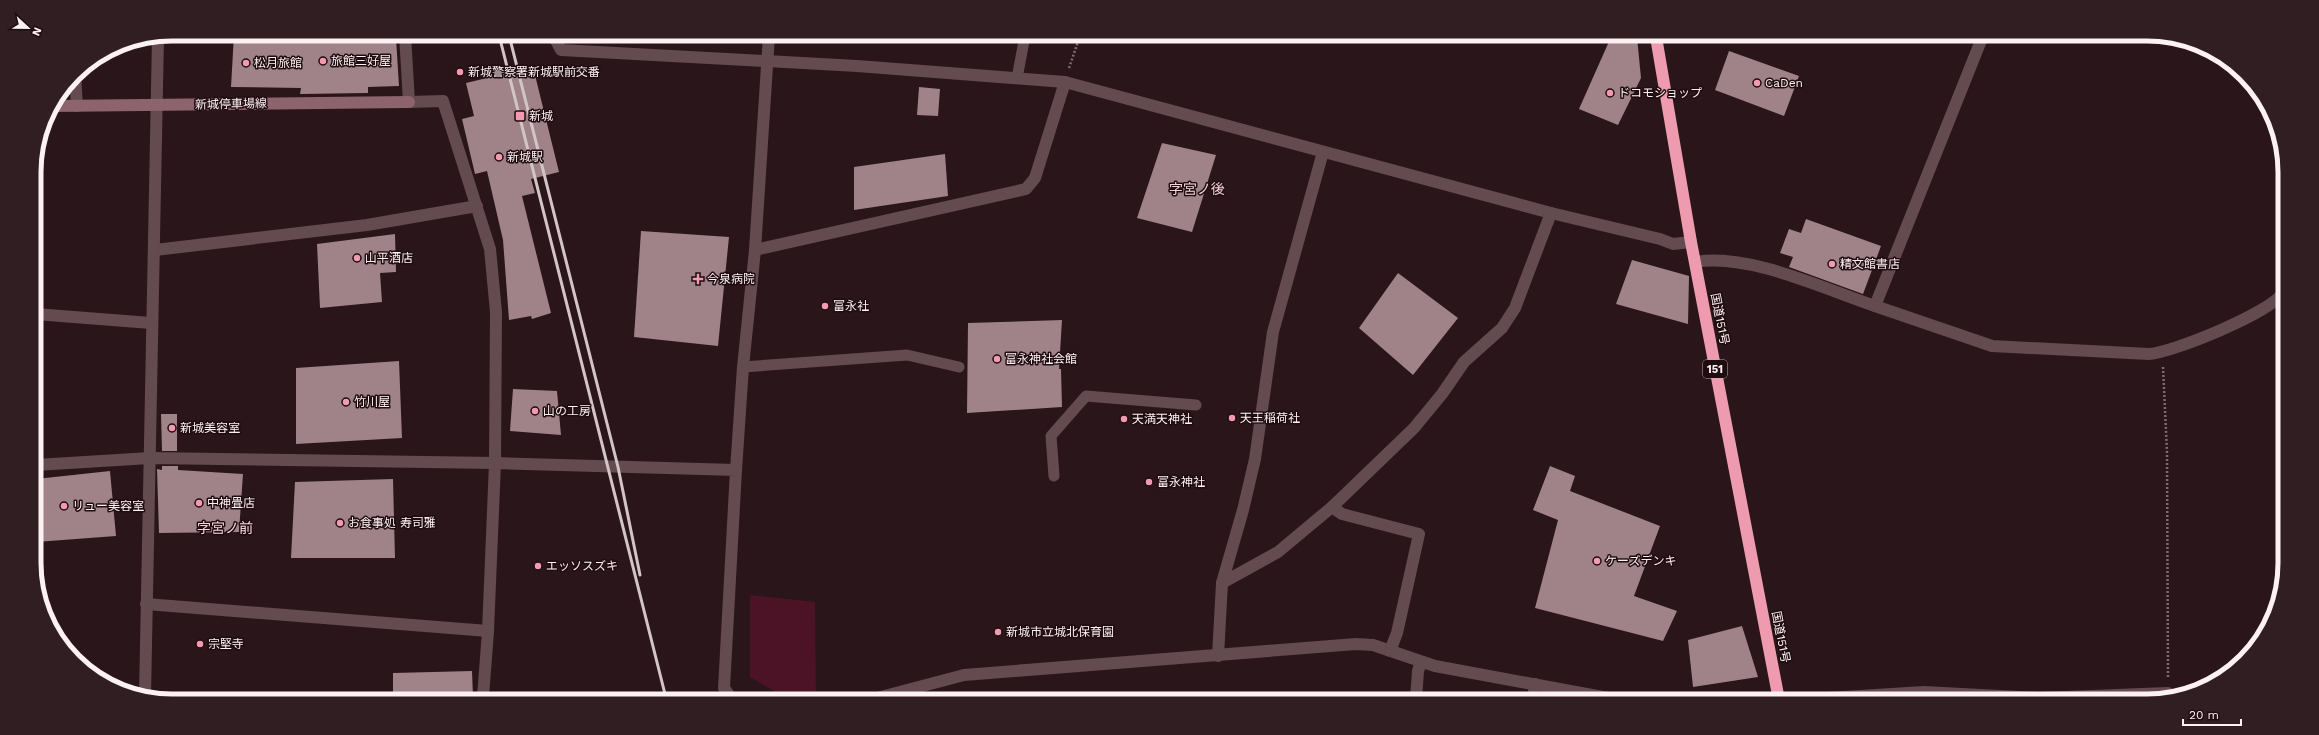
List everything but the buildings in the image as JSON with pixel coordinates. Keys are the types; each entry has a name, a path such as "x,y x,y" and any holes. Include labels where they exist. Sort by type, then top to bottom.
{"highway":[{"name":"国道151号","path":"1657,41 1691,242 1778,694"}],"main road":[{"name":"新城停車場線","path":"58,106 409,102"}],"street":[{"path":"405,41 409,102 443,101 478,206 490,249 496,312 495,463 488,631 483,694"},
{"path":"556,41 561,50 767,61 1065,82 1551,213 1660,239 1673,244 1691,242"},
{"path":"728,694 724,688 736,470 743,367 755,250 769,41"},
{"path":"1875,306 1981,41"},
{"path":"145,691 151,322 155,250 158,42"},
{"path":"76,82 77,106"},
{"path":"755,250 1026,189 1035,178 1065,82"},
{"path":"1218,656 1222,583 1243,510 1254,459 1273,332 1323,152"},
{"path":"155,250 367,225 478,206"},
{"path":"1222,583 1278,552 1332,508 1414,428 1442,394 1464,362 1502,328 1515,308 1551,213"},
{"path":"1695,262 1710,260 1750,263 1992,346 2012,348 2162,353 2266,309 2278,298"},
{"path":"41,314 151,322"},
{"path":"41,465 150,458 495,463 736,470"},
{"path":"1332,508 1342,514 1419,534 1397,633 1390,651"},
{"path":"146,604 488,631"},
{"path":"892,694 964,675 1356,644 1373,645 1421,662 1588,694"},
{"path":"1416,694 1418,671 1421,662"},
{"path":"1534,694 1535,684"},
{"path":"1892,694 1924,692 1962,694"},
{"path":"2142,694 2160,693"}],"lane":[{"path":"1017,78 1024,41"},
{"path":"743,367 907,355 959,367"},
{"path":"1054,476 1050,436 1086,396 1196,405"}],"path":[{"path":"1065,82 1078,41"},
{"path":"2162,353 2167,452 2168,692"}],"shaded area":[{"path":"750,595 815,602 816,694 779,694 750,677"}],"railway":[{"path":"501,41 665,694"},
{"path":"511,41 618,467 640,575"}],"place":[{"name":"旅館三好屋","path":"323,61"},
{"name":"松月旅館","path":"246,63"},
{"name":"新城警察署新城駅前交番","path":"460,72"},
{"name":"CaDen","path":"1757,83"},
{"name":"ドコモショップ","path":"1610,93"},
{"name":"新城","path":"520,116"},
{"name":"新城駅","path":"499,157"},
{"name":"山平酒店","path":"357,258"},
{"name":"精文館書店","path":"1832,264"},
{"name":"今泉病院","path":"698,279"},
{"name":"富永社","path":"825,306"},
{"name":"富永神社会館","path":"997,359"},
{"name":"竹川屋","path":"346,402"},
{"name":"山の工房","path":"535,411"},
{"name":"天王稲荷社","path":"1232,418"},
{"name":"天満天神社","path":"1124,419"},
{"name":"新城美容室","path":"172,428"},
{"name":"富永神社","path":"1149,482"},
{"name":"中神畳店","path":"199,503"},
{"name":"リュー美容室","path":"64,506"},
{"name":"お食事処 寿司雅","path":"340,523"},
{"name":"ケーズデンキ","path":"1597,561"},
{"name":"エッソスズキ","path":"538,566"},
{"name":"新城市立城北保育園","path":"998,632"},
{"name":"宗堅寺","path":"200,644"}],"district":[{"name":"字宮ノ後","path":"1197,189"},
{"name":"字宮ノ前","path":"225,528"}]}
